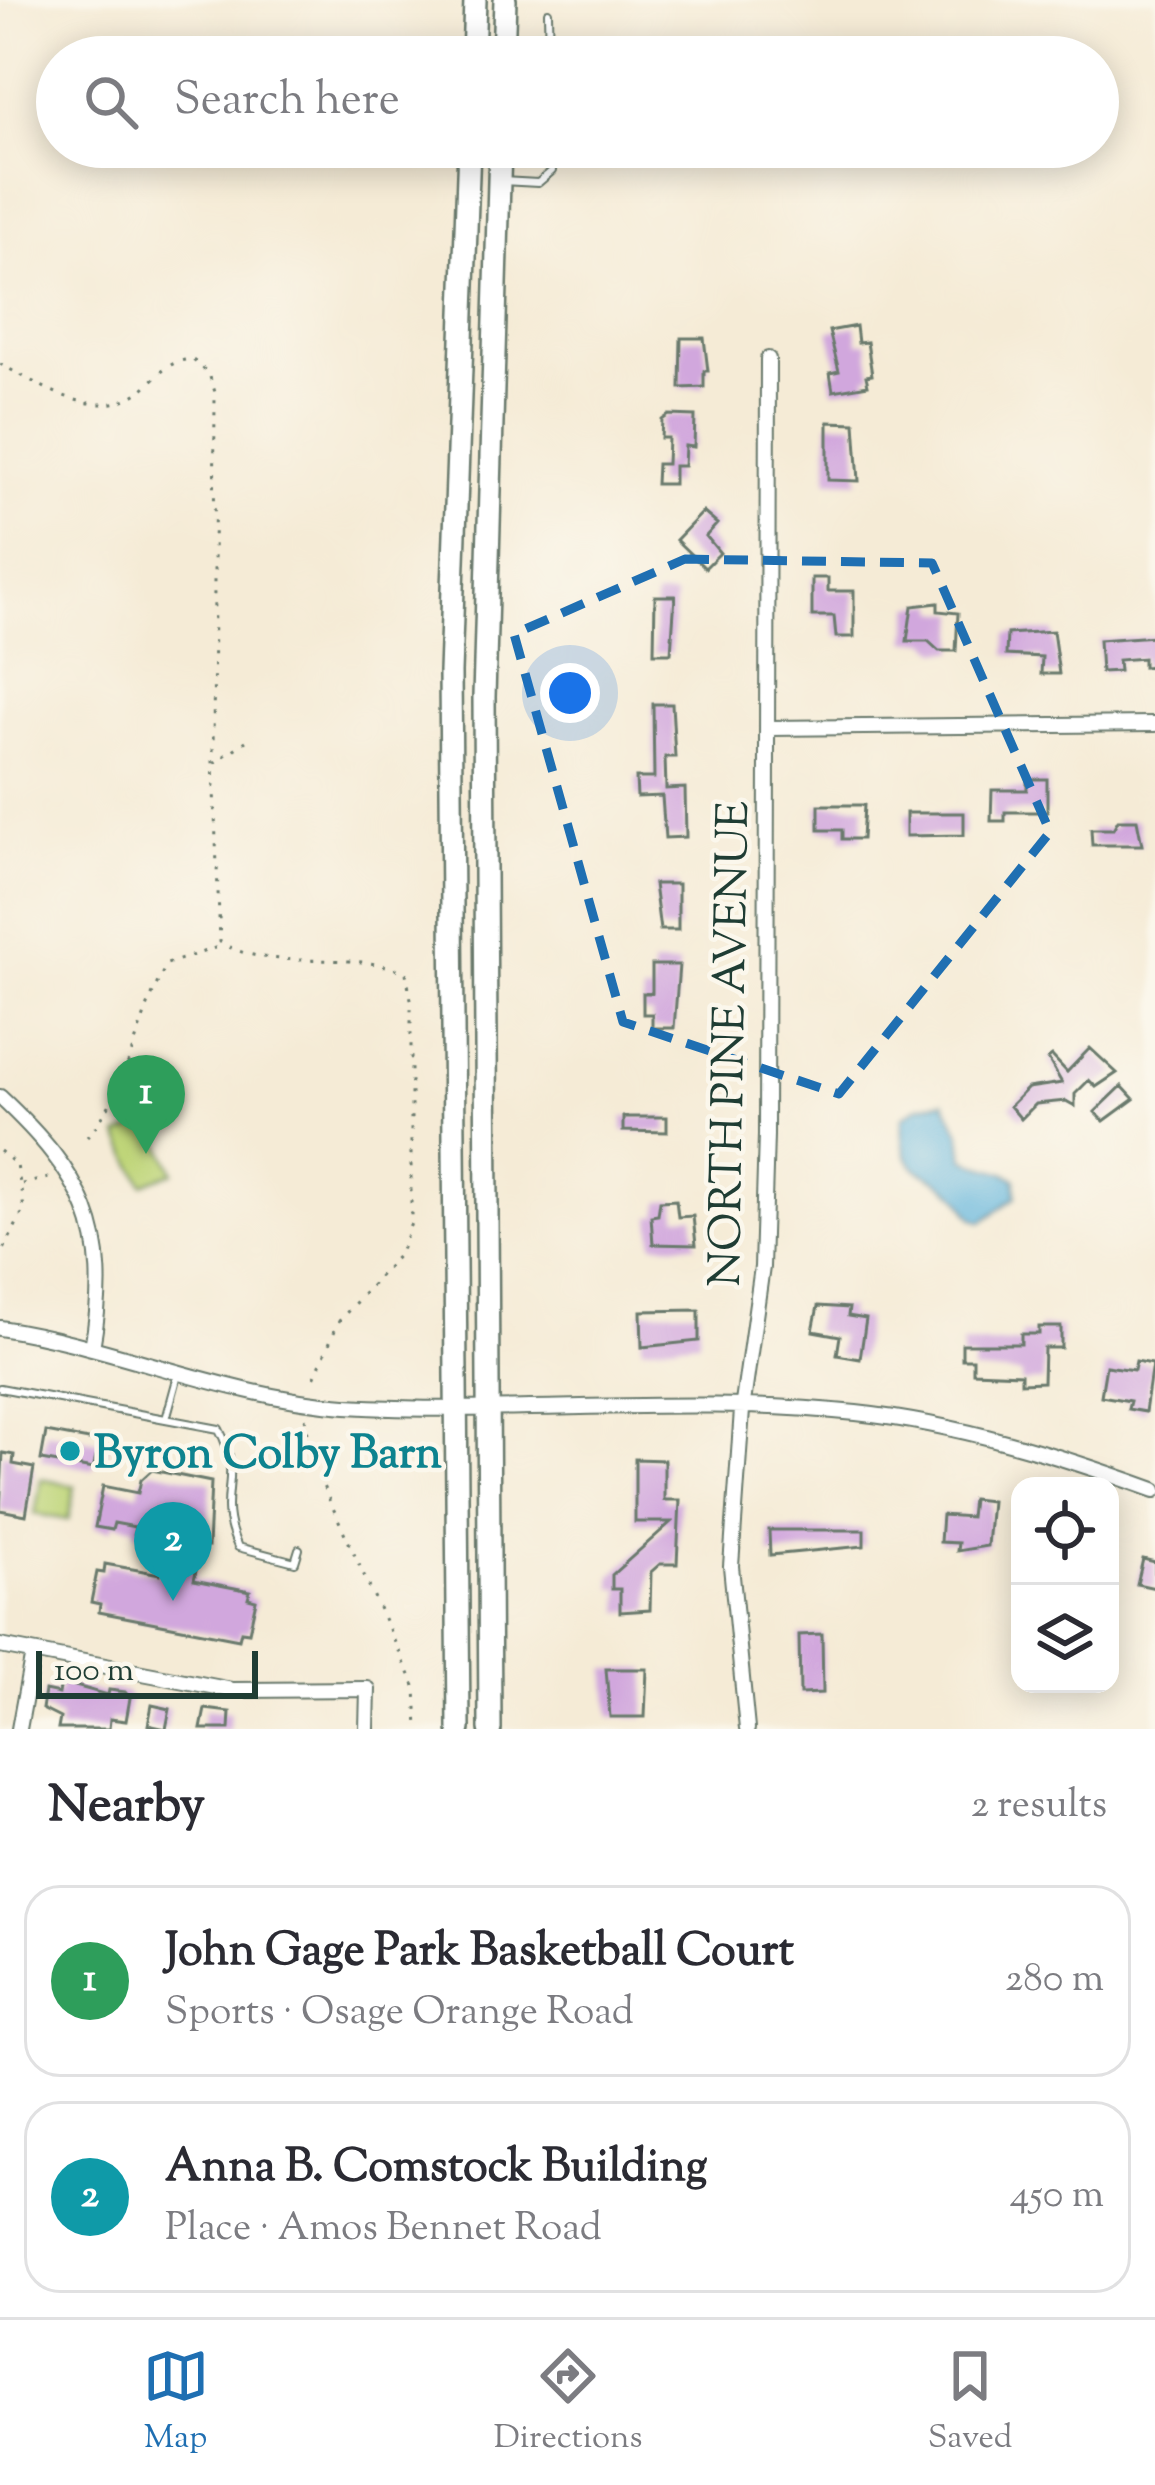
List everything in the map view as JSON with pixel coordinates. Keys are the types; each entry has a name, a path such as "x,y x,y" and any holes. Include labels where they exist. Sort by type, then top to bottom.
{"main road":[{"path":"474,36 475,0"},
{"path":"504,36 505,0"},
{"path":"459,1729 451,672 468,168"},
{"path":"490,1729 484,697 499,168"}],"street":[{"name":"NORTH PINE AVENUE","path":"746,1729 731,1566 742,1410 754,1350 763,1245 768,358"},
{"path":"769,728 1155,724"},
{"path":"0,1097 70,1170 96,1235 100,1265 92,1348"},
{"path":"0,1328 308,1402 458,1409 855,1413 1001,1440 1155,1490"},
{"path":"0,1646 232,1690 368,1690 368,1729"},
{"path":"19,1729 33,1653"}],"lane":[{"path":"548,12 549,36"},
{"path":"499,182 538,183 552,168"},
{"path":"166,1419 179,1372"},
{"path":"0,1388 220,1429 234,1457 223,1516 238,1547 295,1562 298,1549"}],"path":[{"path":"0,364 70,400 109,406 144,389 173,361 192,359 209,374 215,392 213,870 224,944 242,956 389,966 406,973 411,1222 400,1252 338,1321 304,1426 316,1472 416,1688 418,1729"},
{"path":"212,764 246,741"},
{"path":"87,1137 112,1110 117,1082 167,964 224,944"},
{"path":"0,1151 17,1165 24,1209 0,1258"},
{"path":"20,1184 70,1170"}],"highlighted area":[{"path":"685,559 932,563 1050,832 839,1094 623,1022 514,634"}],"green space":[{"path":"150,1121 174,1172 143,1184 119,1136"},
{"path":"41,1479 75,1486 68,1520 35,1514"}],"water":[{"path":"944,1101 961,1134 964,1158 1016,1179 1016,1197 982,1222 946,1186 917,1169 905,1152 903,1117 919,1106"}],"building":[{"path":"856,326 858,343 867,342 872,375 866,376 868,385 833,391 830,373 839,371 829,331"},
{"path":"681,338 704,338 708,371 704,371 704,387 680,388"},
{"path":"669,415 695,416 694,447 685,446 684,466 674,466 674,484 656,484 657,464 667,464 668,438 661,438 662,420"},
{"path":"828,422 855,423 859,481 828,480"},
{"path":"703,512 717,524 706,536 720,553 705,568 676,540"},
{"path":"812,578 828,578 828,591 854,591 854,637 836,637 834,616 812,616"},
{"path":"655,596 675,596 671,653 654,653"},
{"path":"938,603 938,611 958,613 956,651 939,651 928,641 907,641 912,606"},
{"path":"1053,631 1059,674 1041,674 1042,657 1006,655 1007,634"},
{"path":"1155,636 1155,666 1143,667 1143,658 1118,660 1119,671 1101,672 1099,640"},
{"path":"653,704 672,704 675,757 665,757 666,789 685,788 686,837 665,838 662,796 637,797 636,778 654,778"},
{"path":"1027,779 1047,779 1047,812 1005,812 1005,821 991,821 992,790 1027,790"},
{"path":"819,805 864,805 862,839 842,839 842,830 819,830"},
{"path":"906,813 964,813 964,835 906,836"},
{"path":"1118,820 1137,820 1142,845 1092,845 1091,829 1113,829"},
{"path":"654,884 678,884 678,930 660,930"},
{"path":"652,965 679,965 674,1028 652,1028 652,1014 643,1014 643,993 652,993"},
{"path":"1090,1048 1117,1073 1096,1087 1089,1080 1075,1094 1075,1106 1066,1101 1036,1104 1021,1119 1010,1106 1028,1088 1062,1083 1048,1059 1052,1056 1067,1072"},
{"path":"1122,1086 1134,1099 1104,1121 1095,1112"},
{"path":"623,1117 667,1117 667,1132 623,1131"},
{"path":"676,1200 678,1217 693,1216 696,1245 653,1244 651,1216 658,1215 660,1201"},
{"path":"818,1306 849,1308 848,1316 866,1319 860,1359 837,1355 840,1336 813,1331"},
{"path":"699,1310 699,1341 642,1347 641,1311"},
{"path":"1039,1327 1061,1327 1061,1348 1044,1348 1043,1382 1021,1383 1021,1374 973,1372 973,1359 962,1359 962,1344 1021,1344 1021,1334 1039,1334"},
{"path":"1136,1361 1152,1364 1145,1412 1128,1409 1130,1401 1101,1396 1106,1366 1134,1370"},
{"name":"Byron Colby Barn","path":"46,1432 105,1443 109,1451 96,1457 93,1469 41,1460"},
{"path":"3,1453 14,1455 13,1464 34,1468 26,1515 0,1510"},
{"path":"635,1459 664,1460 664,1500 680,1500 677,1564 660,1564 651,1572 650,1610 620,1612 620,1589 612,1589 612,1575 671,1522 635,1522"},
{"path":"152,1470 211,1482 208,1547 134,1533 135,1527 114,1523 112,1530 95,1527 103,1486 138,1493 141,1480"},
{"path":"972,1499 991,1501 987,1546 957,1551 958,1543 940,1542 942,1515 970,1517"},
{"path":"769,1530 864,1530 864,1546 770,1555"},
{"path":"1143,1559 1155,1562 1155,1588 1137,1584"},
{"path":"105,1564 160,1574 162,1564 196,1571 194,1580 250,1591 248,1598 256,1600 249,1632 241,1631 239,1639 99,1612 100,1604 91,1602 97,1572 104,1573"},
{"path":"822,1634 823,1693 800,1694 799,1635"},
{"path":"606,1669 647,1669 645,1717 610,1717"},
{"path":"61,1682 108,1695 109,1690 125,1692 130,1698 126,1721 110,1719 109,1729 58,1729 60,1718 42,1709 45,1691 59,1694"},
{"path":"152,1705 170,1709 166,1729 148,1725"},
{"path":"205,1709 230,1712 229,1729 201,1729"}],"place":[{"name":"John Gage Park Basketball Court","path":"146,1154"},
{"name":"Byron Colby Barn","path":"70,1451"},
{"name":"Anna B. Comstock Building","path":"173,1601"}]}
